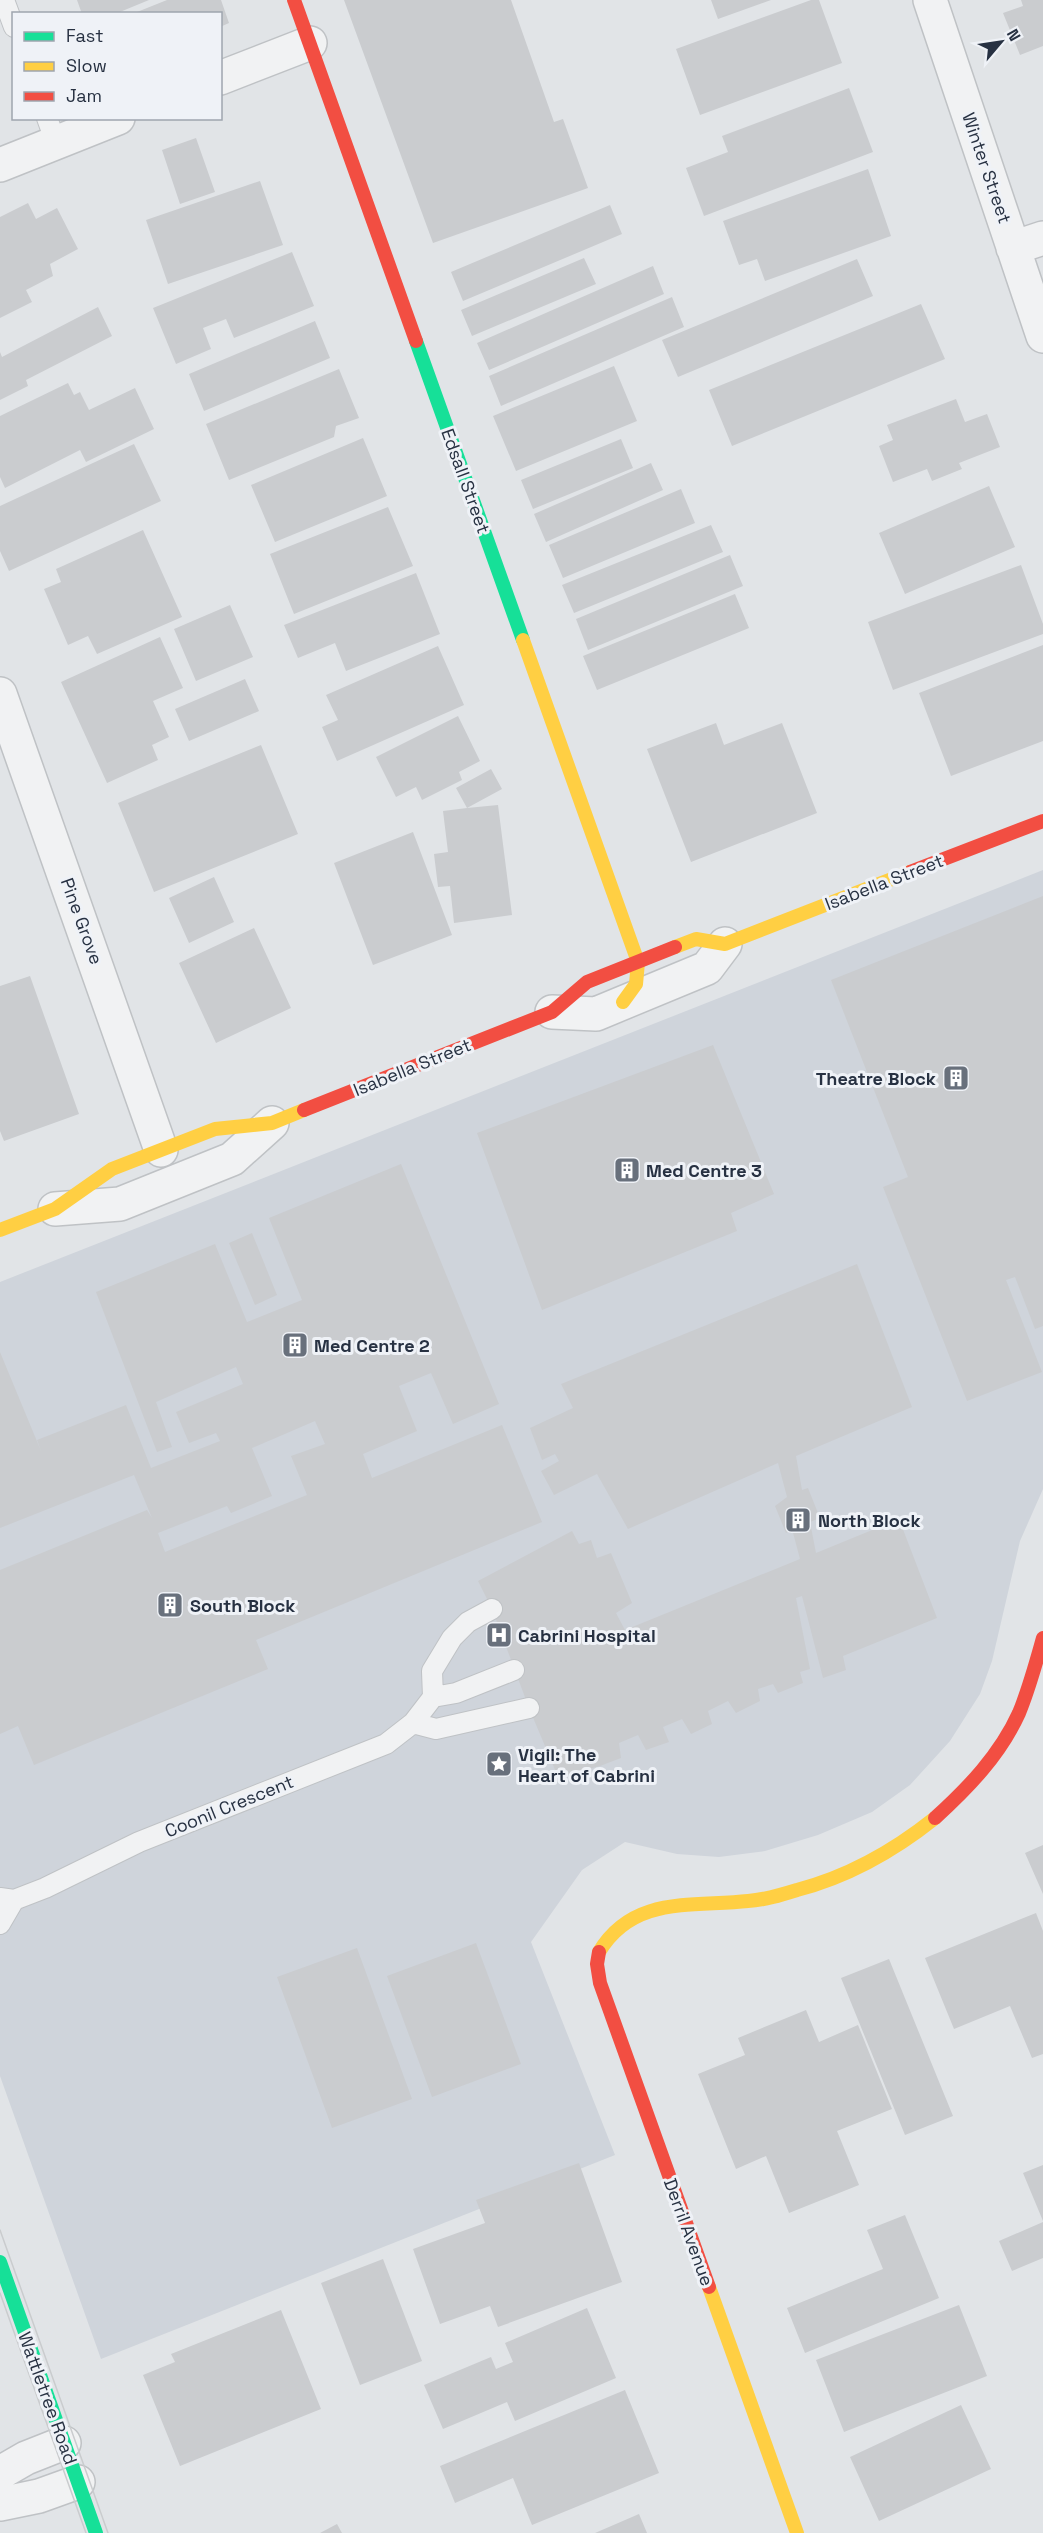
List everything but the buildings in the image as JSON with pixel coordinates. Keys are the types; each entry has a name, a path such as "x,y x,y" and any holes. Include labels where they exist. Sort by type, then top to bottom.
{"street":[{"name":"Edsall Street","path":"294,0 638,962"},
{"name":"Winter Street","path":"930,0 1028,243 1043,336"},
{"path":"222,77 309,43"},
{"path":"0,165 52,131 108,120"},
{"name":"Pine Grove","path":"0,694 161,1150"},
{"name":"Isabella Street","path":"0,1230 55,1209 112,1169 215,1129 272,1123 552,1012 587,981 696,939 725,944 1043,821"},
{"name":"Isabella Street","path":"552,1012 596,1014 707,968 725,944"},
{"path":"623,1002 638,980 640,974 638,962"},
{"name":"Isabella Street","path":"55,1209 120,1204 232,1159 272,1123"},
{"name":"Derril Avenue","path":"796,2533 600,1983 597,1967 599,1952 614,1934 638,1916 658,1908 764,1899 827,1881 870,1862 906,1839 945,1809 979,1777 1008,1735 1027,1691 1043,1638"},
{"name":"Wattletree Road","path":"0,2262 96,2533"},
{"path":"0,2473 26,2458 64,2443"},
{"path":"0,2504 39,2496 78,2482"}],"lane":[{"path":"4,0 12,22"},
{"path":"492,1609 468,1622 452,1638 432,1671 433,1697 456,1693 514,1670"},
{"name":"Coonil Crescent","path":"0,1924 7,1899 71,1877 166,1831 386,1744 413,1723 433,1697"},
{"path":"413,1723 436,1729 528,1708"}],"shaded area":[{"name":"Cabrini Hospital","path":"1043,870 1043,1489 1020,1541 992,1661 980,1694 950,1741 910,1785 872,1812 818,1835 765,1851 719,1857 677,1854 625,1842 582,1870 531,1942 615,2155 101,2359 0,2076 0,1282"}],"tram line":[{"path":"0,2230 108,2533"},
{"path":"0,2293 86,2533"}],"traffic: fast":[{"path":"416,341 523,640"},
{"path":"0,2262 96,2533"}],"traffic: slow":[{"path":"523,640 638,962 636,984 623,1002"},
{"path":"675,947 696,939 725,944 910,872"},
{"path":"0,1230 55,1209 112,1169 215,1129 272,1123 304,1110"},
{"path":"599,1952 613,1934 629,1921 647,1912 666,1907 761,1900 816,1884 870,1861 904,1841 935,1818"},
{"path":"709,2287 797,2533"}],"traffic: jam":[{"path":"294,0 416,341"},
{"path":"910,872 1043,821"},
{"path":"304,1110 552,1012 587,982 675,947"},
{"path":"935,1818 982,1770 1002,1743 1019,1713 1043,1638"},
{"path":"599,1952 597,1964 600,1983 709,2287"}],"place":[{"name":"Theatre Block","path":"956,1078"},
{"name":"Med Centre 3","path":"627,1170"},
{"name":"Med Centre 2","path":"295,1345"},
{"name":"North Block","path":"798,1520"},
{"name":"South Block","path":"170,1605"},
{"name":"Cabrini Hospital","path":"499,1635"},
{"name":"Vigil: The Heart of Cabrini","path":"499,1764"}]}
